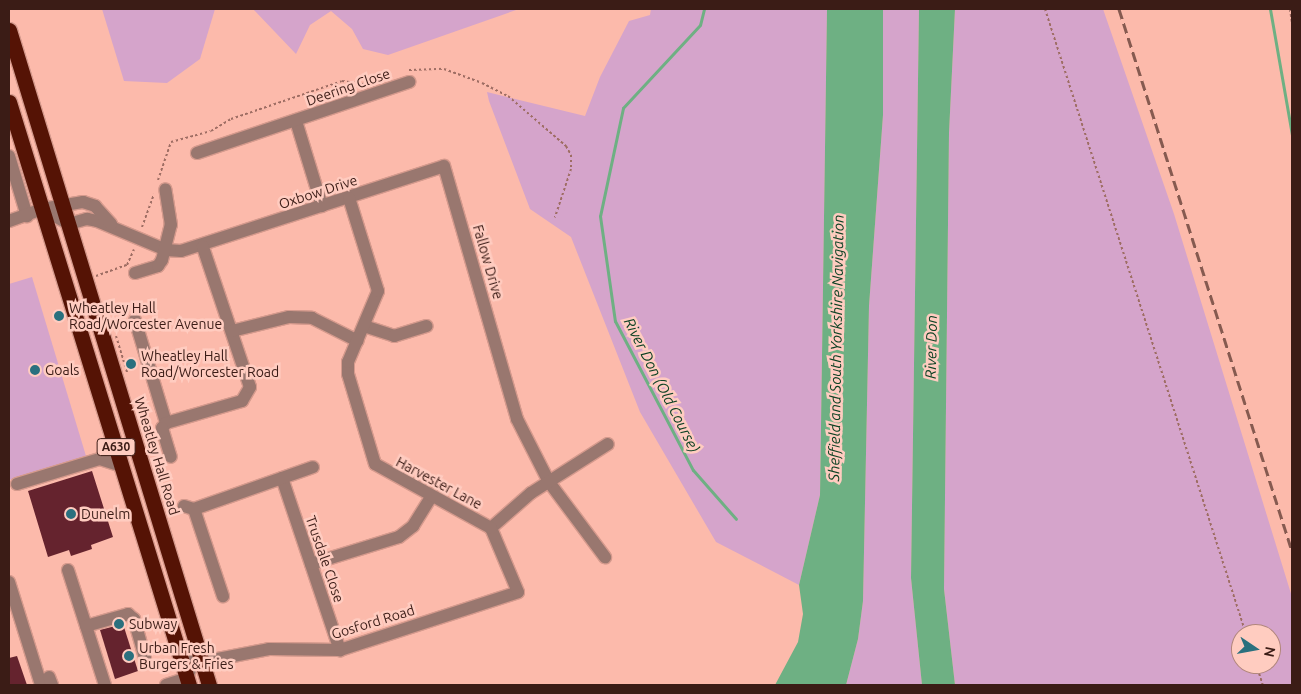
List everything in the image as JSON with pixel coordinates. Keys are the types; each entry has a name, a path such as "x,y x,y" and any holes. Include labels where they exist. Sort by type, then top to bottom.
{"highway":[{"name":"Wheatley Hall Road","path":"9,30 209,685"},
{"name":"A630","path":"9,102 188,682"},
{"name":"Wheatley Hall Road","path":"201,685 202,662"}],"street":[{"name":"Deering Close","path":"197,153 296,121 407,77"},
{"name":"Deering Close","path":"296,121 322,206"},
{"path":"9,156 27,216"},
{"name":"Oxbow Drive","path":"166,250 181,252 202,247 444,166"},
{"name":"Fallow Drive","path":"444,166 517,419 549,482 605,557"},
{"path":"135,273 158,266 166,250 171,225 165,189"},
{"name":"Harvester Lane","path":"349,198 378,291 348,362 348,374 375,464 431,497 491,528"},
{"path":"9,221 42,209 90,203 117,229"},
{"path":"42,209 69,224 90,219 166,250"},
{"path":"171,457 162,428 166,422 242,401 250,387 202,247"},
{"path":"232,331 296,317 312,318 358,340"},
{"path":"135,320 166,422"},
{"path":"364,326 394,336 428,326"},
{"path":"100,459 111,432"},
{"path":"491,528 549,482 608,444"},
{"path":"17,484 100,459 122,466"},
{"path":"223,596 189,508 313,467"},
{"name":"Trusdale Close","path":"282,478 340,650"},
{"path":"311,564 399,537 413,526 431,497"},
{"name":"Gosford Road","path":"202,662 269,649 340,650 518,592 491,528"},
{"path":"68,570 103,685"},
{"path":"9,582 47,682"},
{"path":"82,615 128,614 134,619 145,658"},
{"path":"166,685 188,682 198,646"}],"path":[{"path":"1045,9 1243,624"},
{"path":"1290,9 1292,23"},
{"path":"407,77 444,69 482,82 508,96 566,146 571,155 570,168 556,217"},
{"path":"140,232 171,142 211,131 232,119 342,81 364,84 372,82"},
{"path":"94,276 127,265 137,242"}],"shaded area":[{"path":"102,9 215,9 200,59 167,83 124,81"},
{"path":"253,9 519,9 388,55 363,49 352,29 331,11 310,25 296,54"},
{"path":"651,9 827,9 820,495 799,585 716,542 640,412 571,237 530,209 489,101 487,92 585,116 600,77 629,21 650,15"},
{"path":"883,9 919,9 911,578 922,685 846,685 858,639 863,601 869,306 883,115"},
{"path":"955,9 1103,9 1174,214 1292,597 1292,685 955,685 944,589 949,133"},
{"name":"Goals","path":"32,277 86,456 9,480 9,284"}],"water":[{"name":"Sheffield and South Yorkshire Navigation","path":"827,9 883,9 883,115 869,306 863,601 858,639 846,685 775,685 798,642 803,614 799,585 820,495"},
{"name":"River Don","path":"919,9 955,9 949,133 944,589 955,685 922,685 911,578"}],"building":[{"name":"Dunelm","path":"92,471 113,537 91,545 92,549 71,556 69,550 48,557 28,491"},
{"path":"123,624 138,671 115,679 100,630"},
{"path":"17,656 27,685 9,685 9,658"}],"waterway":[{"name":"River Don (Old Course)","path":"704,9 700,25 623,108 600,216 615,321 693,470 736,519"},
{"path":"1270,9 1292,135"}],"railway":[{"path":"1119,9 1292,551"}],"place":[{"name":"Wheatley Hall Road/Worcester Avenue","path":"59,316"},
{"name":"Wheatley Hall Road/Worcester Road","path":"131,364"},
{"name":"Goals","path":"35,370"},
{"name":"Dunelm","path":"71,514"},
{"name":"Subway","path":"119,624"},
{"name":"Urban Fresh Burgers & Fries","path":"129,656"}]}
